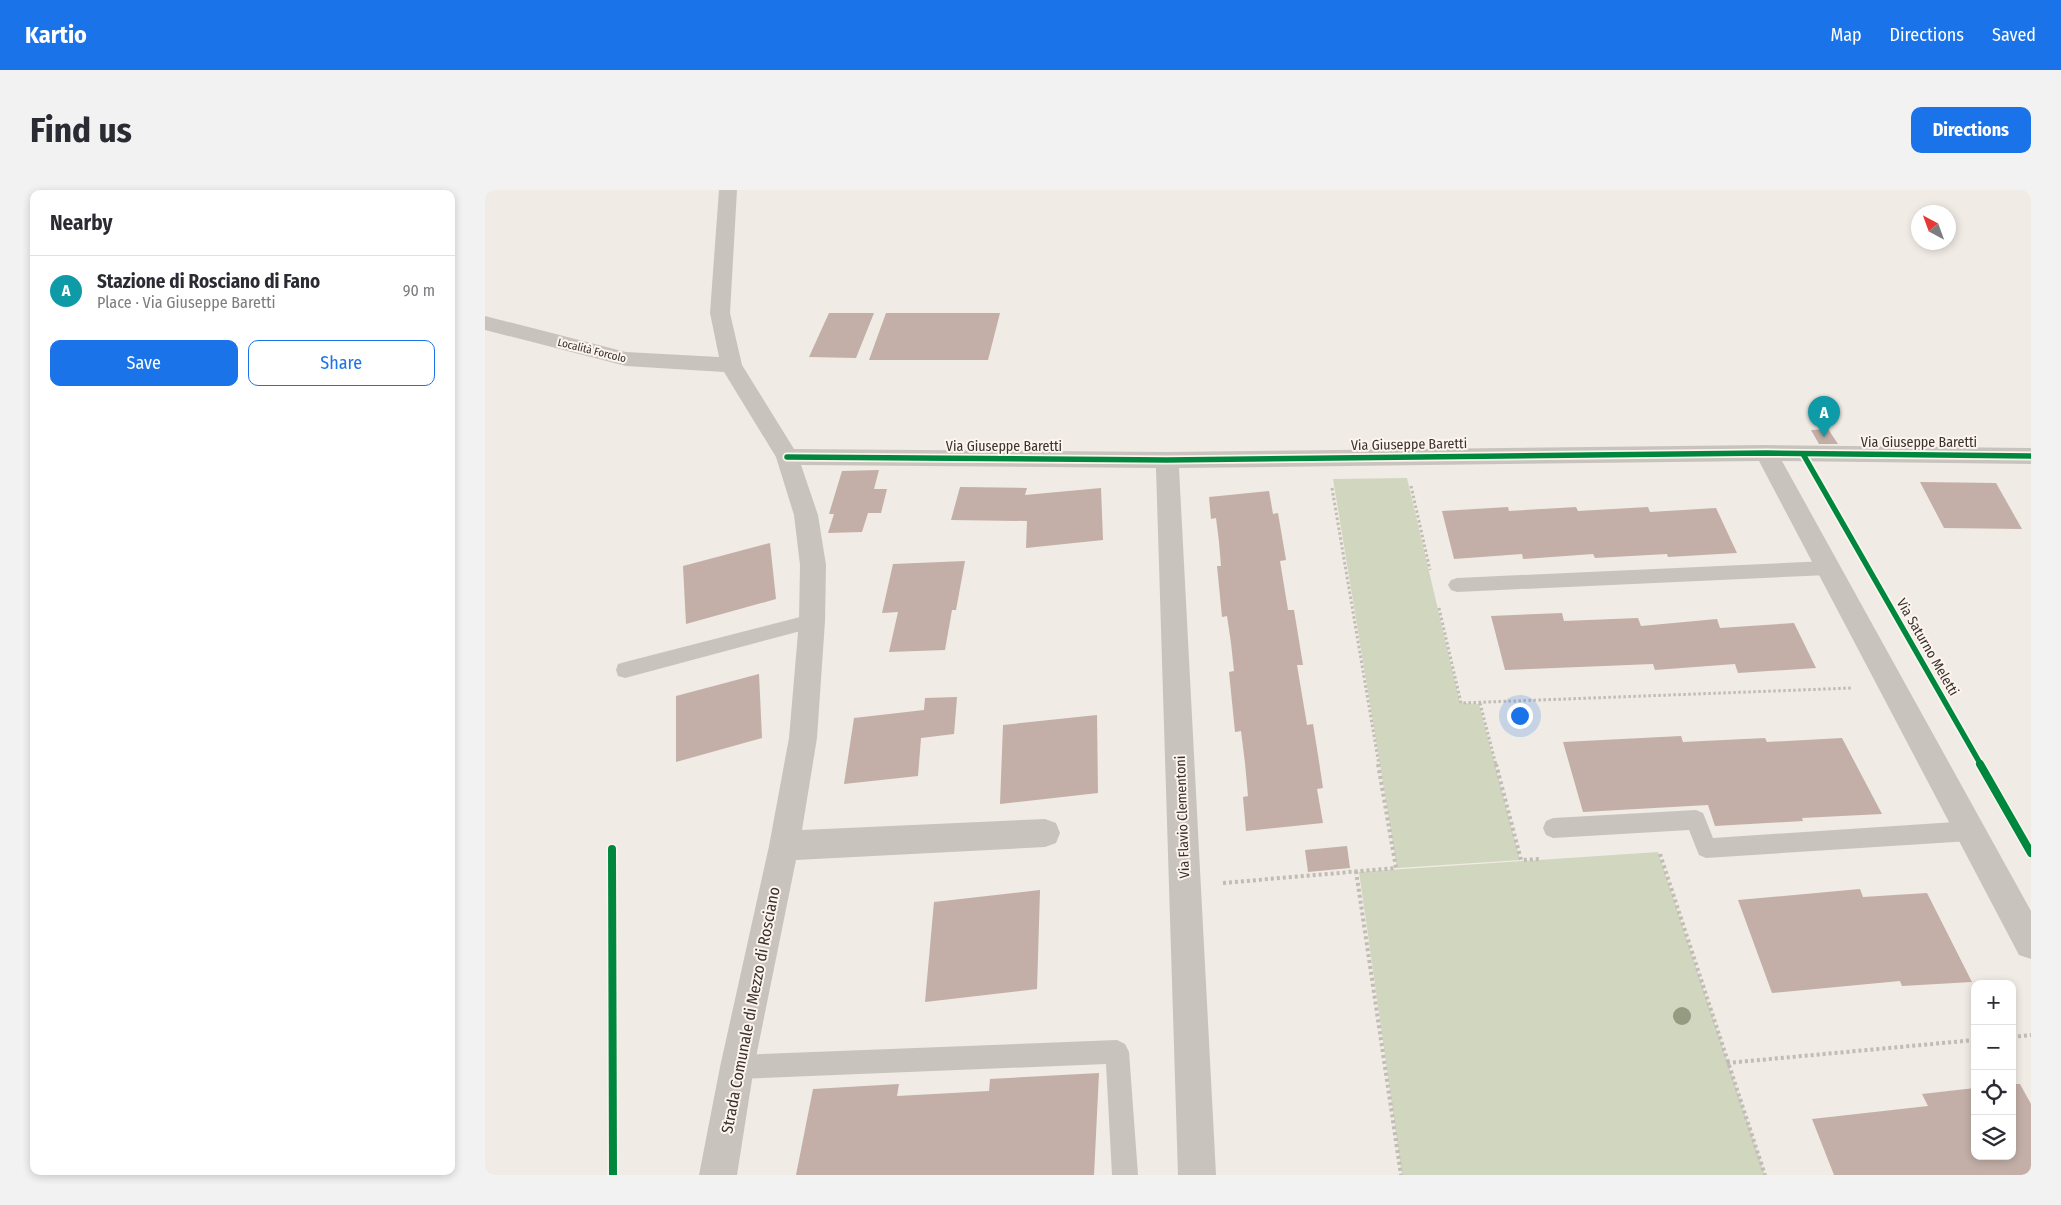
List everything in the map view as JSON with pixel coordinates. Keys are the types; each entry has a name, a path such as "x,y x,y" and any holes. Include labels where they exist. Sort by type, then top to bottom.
{"street":[{"path":"728,190 721,313 731,365 787,457"},
{"name":"Località Forcolo","path":"485,323 626,359 731,365"},
{"path":"1766,453 2031,944"},
{"name":"Via Giuseppe Baretti","path":"787,457 1167,460 1766,453 2031,456"},
{"name":"Strada Comunale di Mezzo di Rosciano","path":"718,1175 737,1067 784,846 803,738 812,621 813,565 806,514 787,457"},
{"name":"Via Flavio Clementoni","path":"1167,460 1197,1175"},
{"path":"784,846 1045,833"}],"lane":[{"path":"1457,585 1827,568"},
{"path":"625,670 812,621"},
{"path":"1553,828 1695,820 1706,848 1970,831"},
{"path":"737,1067 1117,1052 1125,1175"}],"path":[{"path":"1409,477 1431,571"},
{"path":"1221,883 1396,868 1332,487"},
{"path":"1437,599 1461,703 1891,686"},
{"path":"1479,703 1521,860 1551,858"},
{"path":"1659,852 1765,1175"},
{"path":"1356,871 1401,1175"},
{"path":"2016,1036 2031,1035"},
{"path":"1727,1063 1971,1040"}],"green space":[{"path":"1407,478 1460,703 1479,704 1520,860 1397,868 1333,479"},
{"path":"1658,852 1765,1175 1402,1175 1359,872"}],"building":[{"path":"829,313 874,313 856,358 809,357"},
{"path":"886,313 1000,313 988,360 869,360"},
{"path":"1828,429 1838,444 1819,444 1811,430"},
{"path":"879,470 874,489 887,489 881,513 868,513 862,532 828,533 834,514 829,514 842,471"},
{"path":"1920,482 1996,483 2022,529 1944,528"},
{"path":"960,487 1027,488 1025,495 1101,488 1103,540 1026,548 1027,521 951,520"},
{"path":"1269,491 1273,514 1278,513 1286,560 1280,561 1288,610 1294,610 1303,665 1297,665 1307,725 1313,724 1323,788 1317,789 1323,823 1246,831 1243,797 1248,796 1245,763 1241,731 1235,732 1229,672 1234,671 1231,643 1227,616 1222,617 1217,566 1221,566 1219,542 1216,518 1211,519 1209,497"},
{"path":"1508,507 1509,511 1576,507 1578,511 1648,507 1650,512 1716,508 1737,553 1668,557 1667,554 1595,558 1593,554 1523,559 1522,554 1454,559 1442,511"},
{"path":"770,543 776,599 686,624 683,566"},
{"path":"965,561 956,610 952,610 945,650 889,652 898,612 882,613 893,564"},
{"path":"1562,613 1564,621 1638,618 1641,626 1717,619 1720,628 1794,623 1816,668 1738,673 1735,664 1655,670 1653,664 1505,670 1491,616"},
{"path":"759,674 762,738 676,762 676,696"},
{"path":"957,697 954,734 921,738 918,776 844,784 854,718 924,710 925,698"},
{"path":"1097,715 1098,793 1000,804 1003,725"},
{"path":"1681,736 1683,742 1765,738 1767,742 1842,738 1882,814 1802,818 1803,821 1715,826 1708,805 1583,812 1563,742"},
{"path":"1347,846 1350,868 1308,872 1305,850"},
{"path":"1860,889 1863,897 1927,893 1971,982 1902,986 1900,981 1772,993 1738,900"},
{"path":"1040,890 1037,989 925,1002 934,902"},
{"path":"1099,1073 1094,1175 796,1175 813,1089 899,1084 897,1096 989,1091 990,1079"},
{"path":"2016,1084 2020,1084 2031,1104 2031,1175 1834,1175 1812,1119 1928,1106 1922,1094 1971,1088 1971,1160 2016,1160"}],"cycle path":[{"path":"787,457 1167,460 1766,453 2031,456"},
{"name":"Via Saturno Meletti","path":"1803,454 2031,853"},
{"path":"612,849 613,1175"}],"place":[{"name":"Stazione di Rosciano di Fano","path":"1824,437"}]}
